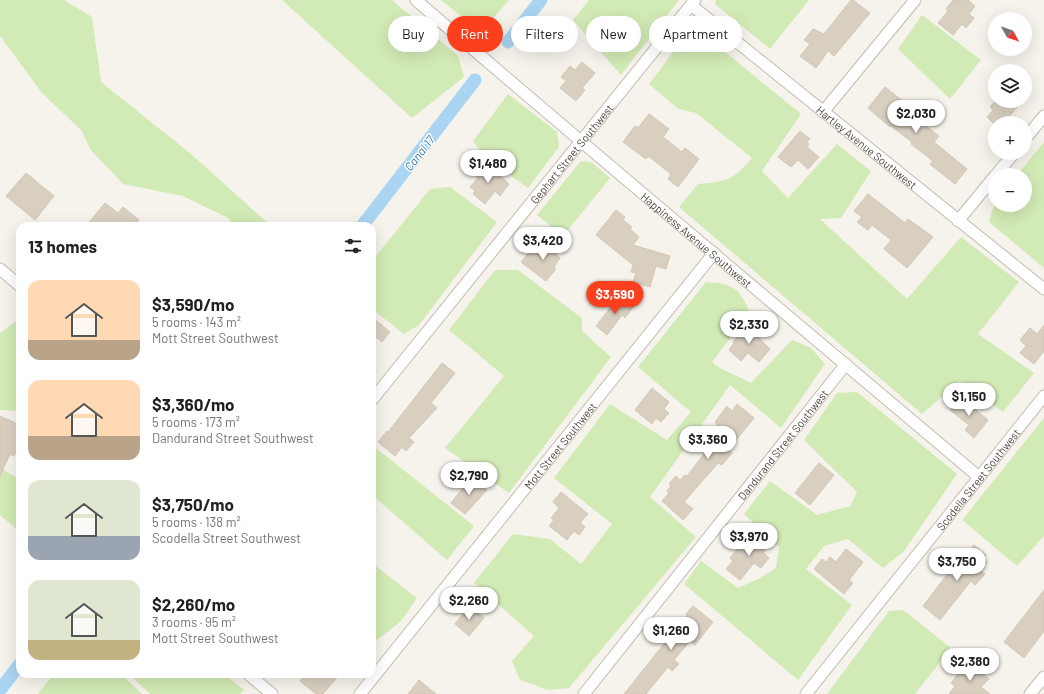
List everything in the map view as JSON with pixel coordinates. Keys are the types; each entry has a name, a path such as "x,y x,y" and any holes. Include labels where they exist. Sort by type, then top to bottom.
{"street":[{"name":"Happiness Avenue Southwest","path":"416,0 580,142 714,252 979,477"},
{"path":"823,112 915,0"},
{"name":"Gephart Street Southwest","path":"376,395 693,3"},
{"name":"Hartley Avenue Southwest","path":"693,3 823,112 1044,289"},
{"path":"1032,131 1044,116"},
{"path":"1002,168 1009,160"},
{"path":"958,221 988,185"},
{"name":"Mott Street Southwest","path":"376,674 714,252"},
{"path":"0,269 16,283"},
{"name":"Dandurand Street Southwest","path":"584,694 846,364"},
{"name":"Scodella Street Southwest","path":"806,694 1044,396"},
{"path":"1030,694 1044,677"},
{"path":"253,678 272,694"},
{"name":"Mott Street Southwest","path":"360,694 373,678"}],"green space":[{"path":"0,0 64,0 92,17 101,82 191,154 267,222 231,222 228,218 183,196 123,184 90,149 82,131 42,93 0,36"},
{"path":"282,0 392,0 411,16 388,16 388,52 439,52 439,40 447,47 447,52 453,52 458,56 464,77 412,118"},
{"path":"441,0 509,0 495,16 461,16"},
{"path":"589,0 679,0 667,16 649,16 649,39 641,49 641,16 586,16 586,35 578,26 578,16 576,16"},
{"path":"716,0 809,0 770,49 742,26 742,16 730,16 715,4"},
{"path":"922,15 981,60 950,99 898,49"},
{"path":"601,52 639,52 621,75"},
{"path":"673,52 725,52 801,114 762,171 788,198 837,144 871,171 841,218 820,219 907,299 961,237 1019,282 978,334 1034,373 1003,412 960,381 922,414 679,207 698,184 722,181 740,171 752,158 696,113 678,109 649,84"},
{"path":"508,94 557,132 559,147 528,188 484,156 473,141"},
{"path":"1044,142 1044,268 989,222 992,212 1032,212 1032,168 1023,168 1029,160 1032,160 1032,157"},
{"path":"581,161 591,162 610,178 563,236 537,215"},
{"path":"450,187 497,222 419,325 404,334 376,312 376,256 430,189"},
{"path":"495,270 518,270 582,318 582,331 611,357 509,493 445,448 504,376 449,330"},
{"path":"706,282 723,284 734,288 742,297 750,312 712,362 720,368 751,383 792,340 811,348 825,364 781,428 730,385 650,497 696,537 569,688 548,690 520,680 512,661 534,636 474,583 513,534 550,539 581,564 612,524 554,478 610,404 667,440 691,412 638,367"},
{"path":"16,321 16,411 0,410 0,333"},
{"path":"857,392 957,474 904,551 883,568 848,539 824,546 806,569 852,605 798,680 684,584 701,561 738,588 760,578 776,568 779,547 744,514 770,481 817,515 850,506 857,492 804,440 837,393"},
{"path":"1044,418 1044,536 1017,566 962,520"},
{"path":"376,448 474,526 447,560 376,498"},
{"path":"0,467 16,476 16,529 0,515"},
{"path":"376,566 417,598 401,621 376,641"},
{"path":"903,610 951,648 915,694 827,694 889,611"},
{"path":"51,678 125,678 142,694 38,694"},
{"path":"133,678 229,678 244,690 240,694 150,694"}],"building":[{"path":"851,0 870,13 834,56 828,51 816,68 800,56 810,44 804,40 813,29 824,34"},
{"path":"953,0 968,0 975,6 969,14 974,18 966,28 962,24 953,35 938,23 948,11 946,9"},
{"path":"582,62 595,73 582,88 585,90 576,101 560,88 566,81 561,77 570,66 575,70"},
{"path":"885,87 908,105 904,110 939,136 934,142 967,169 955,184 930,164 933,161 911,144 912,142 891,126 890,127 868,108"},
{"path":"991,108 1016,108 1010,116 988,116 988,118 987,117 993,110"},
{"path":"649,114 669,129 663,137 682,152 685,148 699,159 678,187 668,179 671,174 648,156 646,159 623,142 635,126 638,128"},
{"path":"800,131 810,139 807,142 809,144 807,147 819,157 808,169 798,160 791,167 778,157"},
{"path":"486,164 509,184 500,196 495,191 485,204 473,194 475,191 470,187 478,178 476,176"},
{"path":"26,173 54,196 35,220 6,196"},
{"path":"868,194 905,223 908,219 933,237 907,268 884,249 891,240 872,225 868,230 857,222 862,217 854,211"},
{"path":"105,203 118,213 123,207 139,220 137,222 89,222"},
{"path":"616,210 625,217 623,220 632,227 630,229 639,237 633,245 670,256 666,269 656,266 650,287 633,282 636,273 631,272 633,265 596,235"},
{"path":"547,242 559,251 556,255 560,258 554,267 556,269 546,281 521,262 530,251 538,254"},
{"path":"620,295 634,306 625,318 622,315 607,335 596,326"},
{"path":"376,320 390,332 382,342 376,337"},
{"path":"749,323 759,332 756,335 770,349 759,362 748,353 741,361 729,350 734,343 733,342"},
{"path":"1044,325 1044,351 1034,364 1020,353 1026,346 1020,340 1030,328 1037,334"},
{"path":"442,363 455,373 431,403 437,408 409,438 414,442 406,451 402,447 395,456 378,442 387,431 388,432"},
{"path":"652,388 669,402 664,409 669,413 661,422 656,418 652,424 635,410"},
{"path":"960,397 988,420 974,438 965,430 969,425 950,410"},
{"path":"737,404 754,418 728,450 732,453 722,465 718,463 684,502 693,509 683,520 662,501 669,493 667,491 671,486 669,484 676,476 680,480 685,475 687,476 722,431 715,422 727,406 732,411"},
{"path":"0,416 16,423 16,451 14,456 10,454 0,476"},
{"path":"819,463 834,475 810,505 795,493"},
{"path":"471,478 487,490 465,514 451,503"},
{"path":"561,492 588,514 580,523 585,527 579,535 574,531 567,540 549,526 554,520 551,518 559,508 553,502"},
{"path":"756,534 769,544 763,552 769,558 761,568 754,563 740,580 726,569 733,561 730,558 739,547 743,550"},
{"path":"974,545 986,555 983,559 987,562 980,570 985,574 975,585 971,581 940,620 923,606 953,567 951,566 961,554 964,557"},
{"path":"846,549 863,562 849,580 853,583 844,594 814,569 822,559 826,562 830,557 836,562"},
{"path":"1044,590 1044,631 1024,658 1004,642"},
{"path":"469,606 484,618 469,636 455,624"},
{"path":"693,606 713,622 695,645 690,641 674,660 679,664 672,671 668,667 646,694 624,694 687,615 686,614"},
{"path":"972,665 989,679 981,687 990,694 949,694 955,686 951,683 964,667 968,670"},
{"path":"303,678 337,678 323,694 316,694 300,681"},
{"path":"419,680 436,694 408,694"}],"waterway":[{"name":"Canal 17","path":"508,42 541,0"},
{"name":"Canal 17","path":"365,222 475,80"},
{"name":"Canal 17","path":"0,690 16,669"}]}
